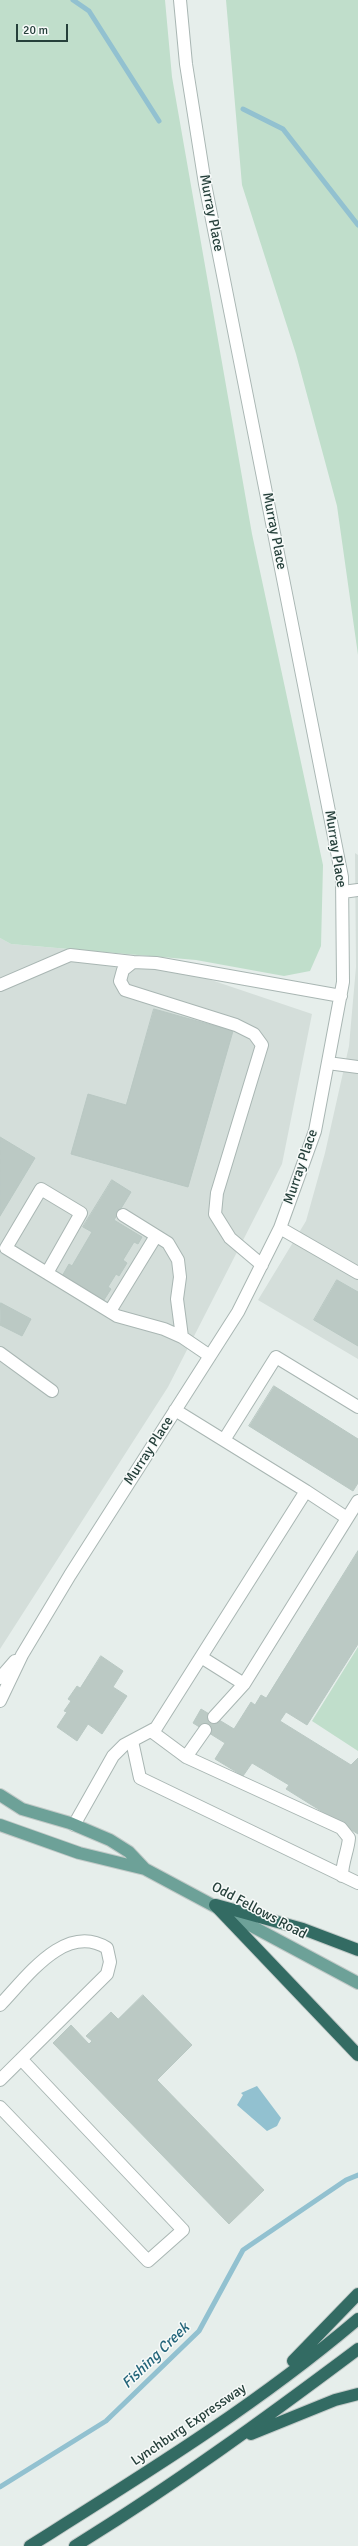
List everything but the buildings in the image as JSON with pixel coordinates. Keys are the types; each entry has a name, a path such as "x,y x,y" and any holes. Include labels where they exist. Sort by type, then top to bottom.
{"highway":[{"path":"215,1905 303,1929 358,1950"},
{"path":"215,1905 358,2055"},
{"path":"254,2399 358,2294"},
{"name":"Lynchburg Expressway","path":"30,2546 186,2447 254,2399 358,2319"},
{"path":"76,2546 146,2502 235,2440 358,2349"},
{"path":"235,2440 335,2400 358,2394"}],"main road":[{"name":"Odd Fellows Road","path":"0,1795 22,1809 74,1825 110,1840 129,1852 145,1869"},
{"name":"Odd Fellows Road","path":"0,1825 79,1853 145,1869 215,1905 358,1983"}],"street":[{"name":"Murray Place","path":"0,1701 22,1655 70,1575 238,1312 280,1228 315,1131 343,982 343,892 341,869 205,184 186,64 180,0"},
{"path":"343,892 358,890"},
{"path":"0,986 70,955 156,963 341,996"},
{"path":"133,962 123,970 120,981 125,990 236,1025 254,1034 262,1044 217,1193 215,1214 230,1238 262,1265"},
{"path":"328,1063 358,1067"},
{"path":"47,1273 81,1213 41,1189 6,1248 47,1273 110,1311 182,1337 210,1356"},
{"path":"123,1215 168,1243 178,1260 180,1276 177,1299 182,1337"},
{"path":"280,1228 358,1273"},
{"path":"110,1311 156,1236"},
{"path":"0,1354 52,1391"},
{"path":"224,1440 276,1357 358,1407"},
{"path":"175,1410 306,1490 347,1518"},
{"path":"74,1825 113,1756 132,1741 156,1728 306,1490"},
{"path":"214,1717 244,1684 358,1501"},
{"name":"Murray Place","path":"0,1678 22,1655"},
{"path":"201,1657 244,1684"},
{"path":"186,1757 205,1730"},
{"path":"151,1731 186,1757 341,1828 349,1838 349,1847 342,1863 342,1876"},
{"path":"132,1741 140,1778 358,1883"},
{"path":"0,2004 55,1949 78,1941 96,1941 107,1948 110,1962 107,1974 0,2080"},
{"path":"0,2107 148,2261 183,2230 21,2059"}],"shaded area":[{"path":"355,853 358,855 358,1359 258,1300 306,1221 325,1153 349,1046 356,967"},
{"path":"0,938 11,944 137,955 312,1014 282,1164 168,1387 0,1649"}],"green space":[{"path":"0,0 165,0 172,77 252,534 323,865 321,946 310,971 284,976 196,960 11,944 0,938"},
{"path":"226,0 358,0 358,655 337,506 296,354 242,185"},
{"path":"358,1647 358,1751 312,1721"}],"water":[{"path":"257,2086 281,2118 277,2126 267,2131 237,2105 243,2095 241,2093"}],"waterway":[{"name":"Fishing Creek","path":"73,0 89,11 159,121"},
{"name":"Fishing Creek","path":"243,109 283,129 358,225"},
{"name":"Fishing Creek","path":"0,2487 106,2421 199,2331 243,2250 346,2180 358,2175"}]}
